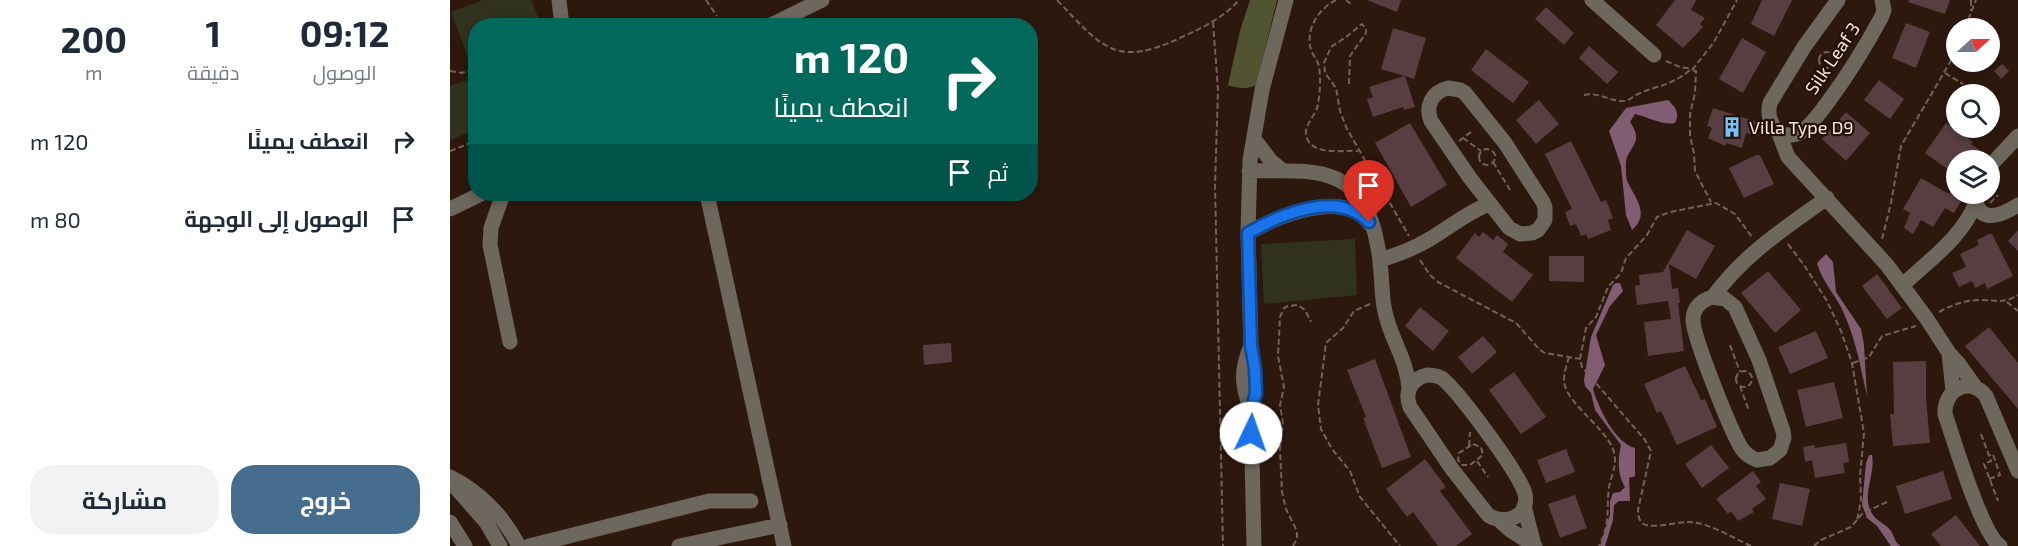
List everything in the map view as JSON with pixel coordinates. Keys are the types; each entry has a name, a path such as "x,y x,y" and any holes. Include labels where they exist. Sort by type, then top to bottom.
{"street":[{"path":"559,0 561,18"},
{"path":"785,18 822,0"},
{"path":"1254,546 1251,411 1256,393 1251,346 1249,171 1262,90 1286,0"},
{"path":"1592,0 1654,55"},
{"name":"Silk Leaf 3","path":"1797,134 1813,120 1852,66 1882,16 1884,10 1882,0"},
{"name":"Silk Leaf 3","path":"1779,131 1769,122 1770,103 1832,4"},
{"path":"1454,88 1465,93 1492,126 1519,162 1543,202 1545,220 1538,230 1520,234 1509,228 1489,204 1476,188 1429,115 1430,103 1442,90 1454,88"},
{"path":"1779,131 1791,135 1797,134 1796,152 1806,176"},
{"path":"1779,131 1788,157 1870,245 1903,285 1976,388"},
{"path":"2000,155 2018,136"},
{"path":"1254,139 1271,161 1282,170"},
{"path":"1249,171 1310,170 1326,173 1353,189 1367,208 1374,230 1380,260 1384,308 1388,325 1406,366 1410,407 1441,454 1488,515 1505,521 1517,516 1524,506"},
{"path":"1461,217 1468,208 1476,188"},
{"path":"1345,207 1353,189"},
{"path":"1713,297 1725,299 1735,307 1768,383 1784,438 1780,450 1770,458 1757,460 1742,449 1704,357 1693,319 1694,313 1701,302 1713,297 1740,263 1827,198"},
{"path":"450,209 468,200"},
{"path":"501,201 491,228 490,245 510,342"},
{"path":"709,201 784,546"},
{"path":"1380,260 1414,247 1461,217 1489,204"},
{"path":"1903,285 1960,231 1970,217 1974,204"},
{"path":"1979,204 1985,214 1996,216"},
{"path":"1960,231 2018,205"},
{"path":"1248,233 1282,216 1328,207 1345,207 1362,215 1374,230"},
{"path":"1949,353 1953,391"},
{"path":"1402,355 1427,375"},
{"path":"1409,389 1416,380 1427,375 1444,380 1485,431 1522,488 1534,545"},
{"path":"2000,546 1991,538 1978,508 1945,414 1946,401 1953,391 1964,386 1982,391 1989,401 2018,471"},
{"path":"450,477 487,503 508,528 519,546"},
{"path":"450,483 476,509 500,546"},
{"path":"528,546 709,501 751,501"},
{"path":"1499,520 1515,534 1534,545"},
{"path":"450,522 465,546"},
{"path":"678,546 750,539 780,525"}],"path":[{"path":"706,0 717,16"},
{"path":"1057,0 1094,38 1109,47 1125,52 1153,50 1213,22 1239,0"},
{"path":"1336,0 1322,9 1313,23 1310,44 1312,54 1319,65 1319,103 1307,126 1306,134 1312,146 1320,149 1359,151"},
{"path":"1346,0 1352,5"},
{"path":"1584,95 1599,94 1626,101 1638,94 1673,82 1693,69 1714,42 1737,0"},
{"path":"1970,16 1971,0"},
{"path":"1970,16 1976,0"},
{"path":"1213,22 1217,64 1215,186 1222,546"},
{"path":"1349,84 1350,57 1366,33 1362,24 1330,47 1324,57 1325,73 1335,88 1343,121 1395,209 1423,267 1438,282 1516,323 1540,350 1580,359"},
{"path":"1831,54 1847,32"},
{"path":"1824,53 1831,54 1834,59 1833,65 1828,68 1823,67 1819,63 1820,57 1824,53"},
{"path":"1654,55 1680,67 1693,69 1697,74 1689,125 1695,171 1711,202"},
{"path":"1807,90 1823,67"},
{"path":"450,71 462,73 468,71"},
{"path":"1882,239 1890,209 1901,146 1945,73 1963,84"},
{"path":"1463,138 1481,152"},
{"path":"450,151 468,144"},
{"path":"1493,162 1488,165 1482,164 1479,159 1481,152 1487,149 1493,153 1493,162 1510,190"},
{"path":"1750,546 1700,524 1685,522 1647,525 1641,522 1638,510 1651,451 1645,440 1584,370 1580,359 1586,328 1596,317 1608,287 1621,273 1626,258 1647,235 1657,217 1711,202 1730,209 1760,246"},
{"path":"1778,233 1804,265 1827,301 1854,362 1864,433 1860,476 1861,500 1857,521"},
{"path":"2007,302 2018,295"},
{"path":"1854,362 1867,359 1882,336 1920,325 1958,303 1982,300 2007,302 2018,311"},
{"path":"1373,304 1354,311 1342,328 1326,343 1318,405 1319,420 1324,438 1350,471 1360,497 1400,546"},
{"path":"1293,546 1297,539 1297,531 1286,509 1282,492 1280,448 1283,423 1280,405 1284,387 1278,356 1281,312 1288,306 1298,305 1305,310 1311,322"},
{"path":"1730,345 1740,372 1736,380 1749,411"},
{"path":"1569,357 1564,379 1565,387 1607,438 1614,451 1608,519 1599,546"},
{"path":"1740,372 1749,374 1751,380 1749,385 1740,386"},
{"path":"1981,434 1991,461 1984,464 1998,501"},
{"path":"1477,444 1483,450 1483,455 1477,461 1465,466 1460,463 1458,457 1461,451 1477,444"},
{"path":"1989,456 1993,454 2000,475 1989,479"},
{"path":"1477,461 1488,477"},
{"path":"1814,546 1821,540 1851,527 1863,513 1887,502"}],"green space":[{"path":"483,0 531,0 538,18 468,18 468,57 451,12"},
{"path":"1250,0 1277,0 1256,85 1249,88 1238,88 1228,85 1240,31"},
{"path":"467,80 468,83 468,133 450,140 450,86"},
{"path":"1355,239 1357,295 1264,304 1261,244"}],"shaded area":[{"path":"1668,100 1676,111 1675,123 1661,122 1635,114 1630,122 1636,136 1626,162 1626,176 1641,212 1632,230 1626,215 1621,166 1609,131 1626,108"},
{"path":"1826,254 1833,262 1836,292 1861,329 1867,396 1849,326 1842,309 1819,270 1817,263"},
{"path":"1620,283 1623,291 1610,306 1596,335 1605,365 1593,389 1603,414 1614,432 1628,445 1635,448 1635,476 1629,478 1630,501 1619,501 1614,505 1613,520 1605,546 1600,546 1610,514 1610,501 1613,493 1620,492 1625,487 1619,466 1621,445 1595,410 1591,393 1585,386 1584,380 1591,337 1613,285"},
{"path":"1869,455 1872,455 1873,462 1868,494 1869,508 1901,546 1891,546 1877,526 1867,518 1862,505 1866,463"}],"building":[{"path":"1367,0 1401,0 1397,12"},
{"path":"1675,0 1696,0 1691,10 1705,18 1700,24 1703,27 1683,48 1656,25"},
{"path":"1762,0 1792,0 1774,36 1751,24"},
{"path":"1909,0 1950,0 1945,14 1908,2"},
{"path":"1546,7 1574,33 1564,45 1535,19"},
{"path":"1906,23 1930,32 1916,68 1892,58"},
{"path":"1393,28 1426,38 1414,79 1405,76 1415,107 1404,110 1403,107 1373,117 1367,99 1373,97 1369,87 1404,76 1381,69"},
{"path":"1742,38 1766,52 1743,93 1719,79"},
{"path":"1589,46 1618,72 1607,84 1579,58"},
{"path":"1486,49 1529,82 1513,103 1471,70"},
{"path":"2002,64 2009,71 2001,79 1995,72 2000,72"},
{"path":"1879,80 1904,99 1890,119 1864,100"},
{"path":"1539,100 1559,124 1536,144 1516,120"},
{"name":"Villa Type D9","path":"1713,108 1757,122 1753,135 1746,133 1742,148 1726,143 1725,146 1708,138 1712,128 1707,126"},
{"path":"1846,112 1870,133 1846,161 1822,139"},
{"path":"1410,123 1447,185 1411,207 1375,143"},
{"path":"1946,123 1946,138 1967,138 1980,150 1946,150 1946,168 1925,153"},
{"path":"1571,141 1601,202 1606,200 1613,218 1608,220 1611,230 1588,239 1586,234 1581,236 1576,224 1570,226 1565,212 1572,209 1545,154"},
{"path":"1760,155 1774,184 1744,198 1729,168"},
{"path":"1921,178 1946,192 1946,204 1959,204 1954,213 1945,208 1933,227 1921,220 1913,234 1904,228 1910,213 1903,209"},
{"path":"1687,230 1715,246 1696,279 1669,264 1672,289 1678,288 1684,351 1648,356 1644,322 1671,319 1668,301 1637,305 1635,286 1640,285 1639,275 1663,272"},
{"path":"2018,230 2018,251 2008,241"},
{"path":"1483,232 1493,240 1497,235 1508,244 1503,252 1533,275 1512,302 1456,258 1475,233 1479,237"},
{"path":"1992,234 2013,276 1987,289 1985,283 1975,288 1972,281 1959,287 1952,273 1966,267 1960,254 1979,245 1977,240"},
{"path":"1549,256 1584,256 1584,282 1549,281"},
{"path":"1768,271 1801,310 1775,333 1741,293"},
{"path":"1877,274 1902,308 1887,319 1862,286"},
{"path":"1420,307 1449,331 1433,351 1405,326"},
{"path":"1989,327 2018,363 2018,409 1965,346"},
{"path":"1816,331 1828,358 1790,374 1778,347"},
{"path":"1483,336 1497,352 1472,374 1458,357"},
{"path":"951,343 952,362 924,365 923,345"},
{"path":"1375,359 1411,457 1382,468 1363,418 1366,417 1347,370"},
{"path":"1926,361 1926,398 1930,443 1893,446 1890,414 1894,414 1893,362"},
{"path":"1685,366 1701,400 1705,399 1717,427 1677,445 1661,411 1657,413 1644,384"},
{"path":"1514,372 1546,417 1521,434 1489,390"},
{"path":"1834,382 1843,418 1806,427 1797,390"},
{"path":"1846,443 1849,462 1843,463 1845,473 1815,478 1812,460 1805,462 1803,447 1814,445 1815,448"},
{"path":"1711,445 1729,468 1702,488 1685,464"},
{"path":"1566,449 1575,472 1546,483 1537,460"},
{"path":"1425,459 1446,487 1440,491 1472,534 1456,546 1438,546 1413,512 1407,517 1386,489"},
{"path":"1753,471 1761,482 1756,486 1766,499 1752,509 1754,512 1738,521 1731,511 1728,514 1716,499"},
{"path":"1943,471 1952,499 1905,514 1896,486"},
{"path":"1780,483 1810,489 1802,526 1772,519"},
{"path":"1575,495 1587,528 1560,538 1548,504"},
{"path":"1956,515 1980,546 1941,546 1931,534"}],"place":[{"name":"Villa Type D9","path":"1732,127"}],"route":[{"path":"1251,433 1251,411 1256,393 1251,346 1248,233 1282,216 1336,206 1354,210 1369,222"}]}
